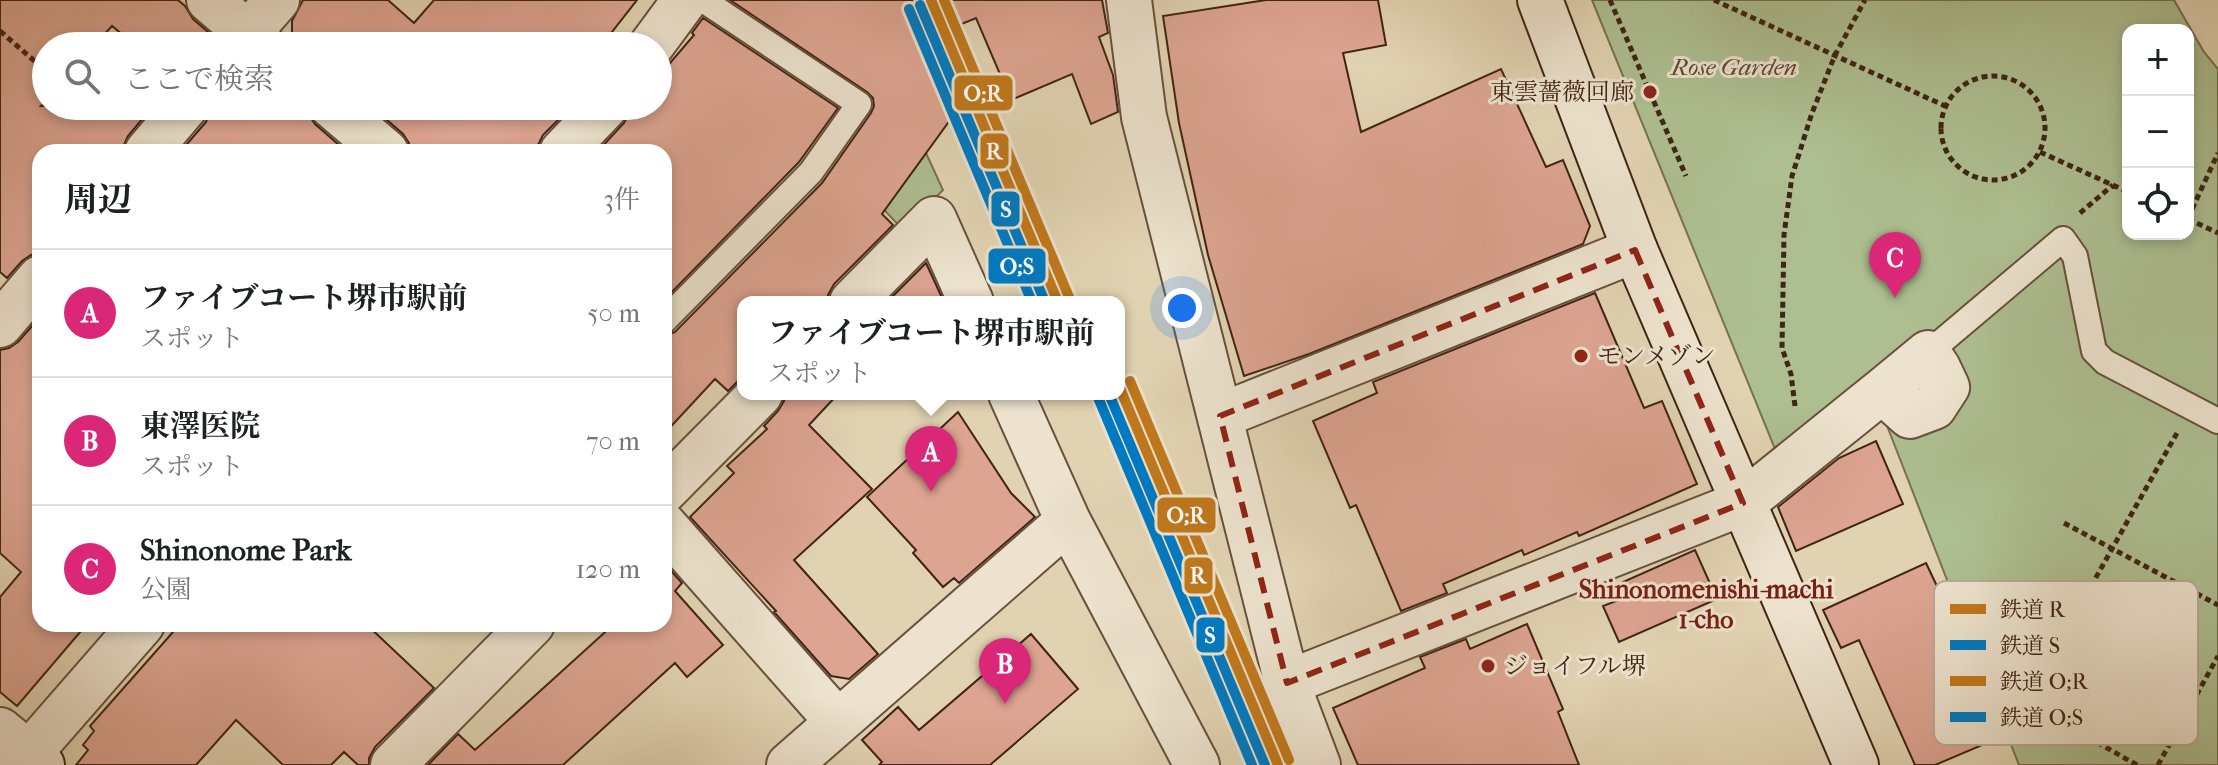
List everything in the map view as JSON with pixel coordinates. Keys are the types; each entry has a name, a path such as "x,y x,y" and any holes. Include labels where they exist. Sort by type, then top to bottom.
{"street":[{"path":"209,0 239,32"},
{"path":"256,32 277,0"},
{"path":"661,32 685,0"},
{"path":"1129,0 1144,117 1287,683 1318,765"},
{"path":"1540,0 1635,250 1856,765"},
{"path":"154,144 174,120"},
{"path":"348,120 377,144"},
{"path":"570,144 593,120"},
{"path":"858,296 934,219 968,296"},
{"path":"1220,416 1635,250"},
{"path":"0,325 32,287"},
{"path":"1287,683 1743,503 1882,391 1910,416 1934,407 1947,387 1928,353"},
{"path":"672,483 754,400"},
{"path":"1014,400 1068,521 1197,765"},
{"path":"789,765 1068,521"},
{"path":"672,534 838,722"},
{"path":"22,754 135,632"},
{"path":"393,765 524,632"}],"lane":[{"path":"672,313 811,172 859,104 703,0"},
{"path":"1928,353 2063,239 2075,256 2094,351 2105,362 2218,421"}],"path":[{"path":"1610,0 1686,176"},
{"path":"1714,0 1945,106"},
{"path":"1796,420 1791,374 1782,348 1784,235 1792,176 1835,55 1865,0"},
{"path":"0,31 32,59"},
{"path":"1981,76 2011,78 2035,95 2046,123 2040,152 2019,174 1990,181 1962,171 1944,147 1941,118 1945,106 1955,91 1981,76"},
{"path":"2040,152 2122,189"},
{"path":"2194,205 2218,153"},
{"path":"2063,239 2069,224 2113,185"},
{"path":"2194,221 2218,233"},
{"path":"2094,581 2192,407"},
{"path":"2064,523 2173,581"},
{"path":"2198,594 2218,605"},
{"path":"2198,692 2218,656"},
{"path":"2102,745 2137,765"},
{"path":"2158,765 2169,745"}],"highlighted area":[{"path":"1635,250 1743,503 1287,683 1220,416"}],"green space":[{"name":"Rose Garden","path":"1592,0 2174,0 2188,24 2122,24 2122,240 2194,240 2194,35 2218,69 2218,765 2019,765 2011,745 2198,745 2198,581 1947,581 1886,423 1912,431 1953,356 1927,330 1775,449"},
{"path":"926,153 943,190 903,230 876,201 904,164 913,171"}],"building":[{"path":"0,0 178,0 208,32 119,32 112,26 107,32 32,32 32,120 141,120 124,144 32,144 32,255 7,278 0,272"},
{"path":"303,0 388,0 414,23 434,0 637,0 612,32 292,32 292,21"},
{"path":"730,0 1102,0 1108,33 1099,37 1113,75 1118,112 1091,124 1072,74 1011,100 976,18 918,42 950,120 882,214 893,225 834,284 828,296 737,296 737,382 728,391 715,379 672,425 672,333 822,183 871,113 873,98"},
{"path":"1266,0 1378,0 1386,45 1343,53 1361,132 1501,69 1546,167 1563,160 1590,226 1583,244 1309,354 1244,376 1208,255 1179,123 1163,16"},
{"path":"703,18 838,108 799,162 672,292 672,144 604,144 626,120 672,120 672,61 694,35 692,33"},
{"path":"312,120 338,144 187,144 206,122"},
{"path":"387,120 558,120 538,144 409,144"},
{"path":"926,263 941,296 893,296"},
{"path":"1595,293 1644,408 1662,401 1697,484 1579,536 1577,532 1524,555 1522,550 1443,584 1447,593 1401,611 1356,505 1350,508 1313,421 1377,393 1373,382"},
{"path":"32,326 32,632 80,632 17,706 0,692 0,597 21,572 0,553 0,350 18,342"},
{"path":"832,400 809,425 872,489 794,560 878,654 849,679 831,676 690,517 734,473 727,466 767,429 764,426 784,401"},
{"path":"958,412 1011,493 1035,517 959,583 954,578 943,587 913,553 916,550 867,497"},
{"path":"1876,441 1903,504 1796,551 1778,507 1839,458"},
{"path":"1695,550 1717,599 1619,642 1603,606 1629,596 1623,582"},
{"path":"1926,563 1935,581 1934,745 1982,745 1935,765 1915,765 1859,640 1841,648 1823,610"},
{"path":"672,572 682,583 675,591 723,645 687,677 675,663 563,765 428,765 458,734 475,750 605,632 672,632"},
{"name":"ジョイフル堺","path":"1527,624 1563,709 1558,712 1579,765 1358,765 1333,708 1425,668 1420,657 1466,639 1470,649"},
{"path":"173,632 374,632 434,688 375,747 369,765 358,765 344,752 331,765 283,765 236,720 196,765 76,765 88,750 83,745 94,731 90,726"},
{"path":"1031,634 1078,689 990,765 879,765 882,762 862,740 898,707 919,730"}],"rail line":[{"name":"R","path":"931,0 1055,296"},
{"name":"O;R","path":"944,0 1069,296"},
{"name":"S","path":"920,5 1042,296"},
{"name":"O;S","path":"909,9 1029,296"},
{"name":"O;R","path":"1130,381 1289,760"},
{"name":"O;S","path":"1099,400 1252,765"},
{"name":"S","path":"1112,400 1265,765"},
{"name":"R","path":"1125,400 1278,765"}],"place":[{"name":"東雲薔薇回廊","path":"1650,92"},
{"name":"Shinonome Park","path":"1895,298"},
{"name":"モンメゾン","path":"1581,356"},
{"name":"ファイブコート堺市駅前","path":"931,492"},
{"name":"ジョイフル堺","path":"1488,666"},
{"name":"東澤医院","path":"1005,704"}],"district":[{"name":"Shinonomenishi-machi 1-cho","path":"1706,604"}]}
